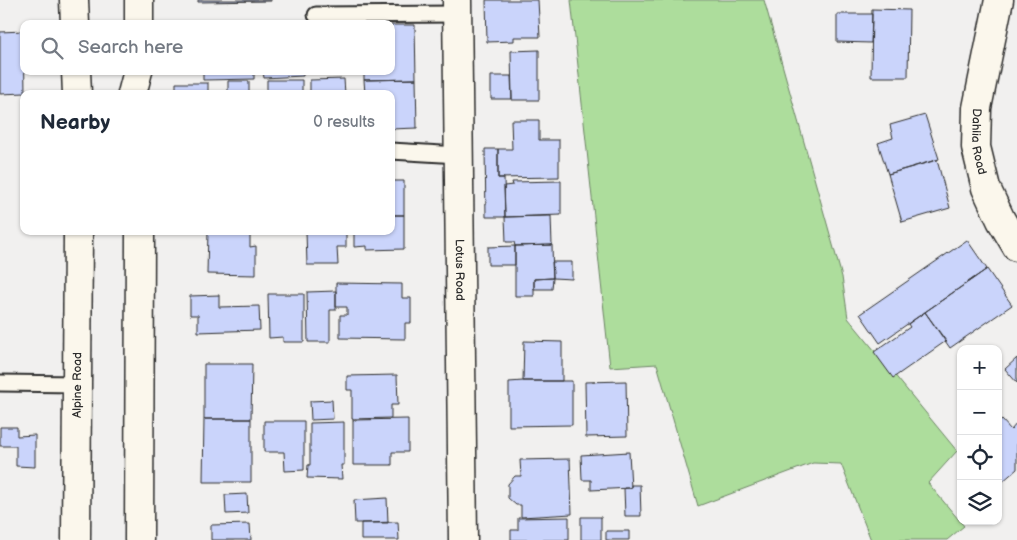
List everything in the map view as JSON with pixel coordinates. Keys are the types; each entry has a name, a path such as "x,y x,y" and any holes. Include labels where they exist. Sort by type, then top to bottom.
{"street":[{"path":"74,0 75,20"},
{"path":"139,0 139,20"},
{"name":"Dahlia Road","path":"999,0 977,108 976,147 986,188 1001,220 1017,247"},
{"name":"Lotus Road","path":"457,7 463,540"},
{"path":"76,75 77,90"},
{"path":"133,90 138,75"},
{"path":"139,75 140,90"},
{"name":"Alpine Road","path":"76,540 78,235"},
{"path":"139,540 140,235"}],"lane":[{"path":"316,15 457,7"},
{"path":"395,151 459,154"},
{"path":"0,382 77,384"}],"green space":[{"path":"571,0 764,0 842,277 848,318 957,451 928,483 957,518 957,525 964,526 947,540 871,540 841,464 813,463 698,506 657,364 610,367"}],"building":[{"path":"198,0 271,0 271,1 198,2"},
{"path":"486,0 538,0 540,37 514,37 514,41 487,42"},
{"path":"872,9 909,10 908,77 871,77"},
{"path":"837,14 872,14 871,43 837,42"},
{"path":"395,25 415,25 416,79 364,80 364,75 395,75"},
{"path":"20,31 20,75 25,75 25,90 20,90 20,93 0,94 0,32"},
{"path":"539,50 539,100 512,100 511,51"},
{"path":"203,75 254,75 254,79 203,80"},
{"path":"264,75 303,75 303,76 264,78"},
{"path":"491,76 511,76 512,99 491,99"},
{"path":"344,79 345,90 310,90 310,80"},
{"path":"416,79 417,128 395,129 395,90 365,90 364,80"},
{"path":"267,80 302,80 302,90 267,90"},
{"path":"228,81 249,81 249,90 228,90"},
{"path":"176,83 208,83 208,90 176,90"},
{"path":"925,115 939,159 888,174 878,143 893,138 890,125"},
{"path":"511,120 539,120 539,140 559,140 559,177 498,178 498,149 512,149"},
{"path":"485,149 498,149 498,178 504,178 505,217 486,217"},
{"path":"937,160 950,208 902,222 888,174"},
{"path":"395,181 404,181 404,215 395,215"},
{"path":"561,181 561,215 505,217 504,186 513,185 512,182"},
{"path":"395,215 404,215 404,249 367,250 367,246 354,247 354,235 395,235"},
{"path":"551,216 552,245 515,246 514,242 506,242 505,217"},
{"path":"208,235 250,235 250,247 256,246 256,275 207,274"},
{"path":"306,235 346,235 346,247 337,247 338,265 307,265"},
{"path":"967,240 987,269 880,343 860,314"},
{"path":"552,245 553,278 534,279 534,296 515,296 515,246"},
{"path":"515,246 515,265 488,265 488,247"},
{"path":"552,262 572,262 572,279 553,278"},
{"path":"987,269 1012,305 950,348 925,312"},
{"path":"553,278 552,289 534,289 534,279"},
{"path":"336,283 402,284 402,298 411,298 411,323 405,323 405,339 340,338 340,315 347,315 347,307 336,307"},
{"path":"336,291 336,310 330,310 330,342 308,342 307,292"},
{"path":"268,294 304,294 304,342 283,342 283,337 269,338"},
{"path":"219,295 219,307 259,306 260,330 198,332 198,315 190,315 190,296"},
{"path":"925,312 946,341 893,378 874,352 910,327 908,324"},
{"path":"524,341 562,342 562,381 523,381"},
{"path":"1017,358 1017,383 1005,369"},
{"path":"204,364 252,364 251,419 204,419"},
{"path":"397,375 398,405 391,405 391,418 352,419 352,390 347,390 347,376"},
{"path":"572,381 572,425 509,426 509,382"},
{"path":"626,381 627,436 586,437 585,382"},
{"path":"332,400 333,419 311,420 310,401"},
{"path":"204,419 251,419 251,482 203,482"},
{"path":"408,419 408,452 392,452 392,465 353,465 353,420"},
{"path":"1002,420 1011,430 1017,423 1017,469 1002,482"},
{"path":"264,421 304,421 304,470 285,471 284,452 264,452"},
{"path":"344,422 344,465 341,465 342,479 307,478 308,465 310,465 310,423"},
{"path":"0,427 17,427 17,436 35,435 35,467 16,466 16,446 0,446"},
{"path":"629,452 631,488 591,490 591,480 582,480 581,455"},
{"path":"570,459 572,514 521,517 521,505 516,505 508,498 508,484 515,476 521,476 520,460"},
{"path":"631,485 640,485 641,516 625,516 624,488 631,488"},
{"path":"247,494 248,513 226,514 225,495"},
{"path":"387,498 388,523 355,523 354,500"},
{"path":"569,517 569,540 511,540 511,530 518,530 518,518"},
{"path":"581,517 601,517 601,540 581,540"},
{"path":"398,522 399,540 361,540 361,523"},
{"path":"250,524 251,540 211,540 211,525"},
{"path":"606,531 629,531 629,540 606,540"}]}
